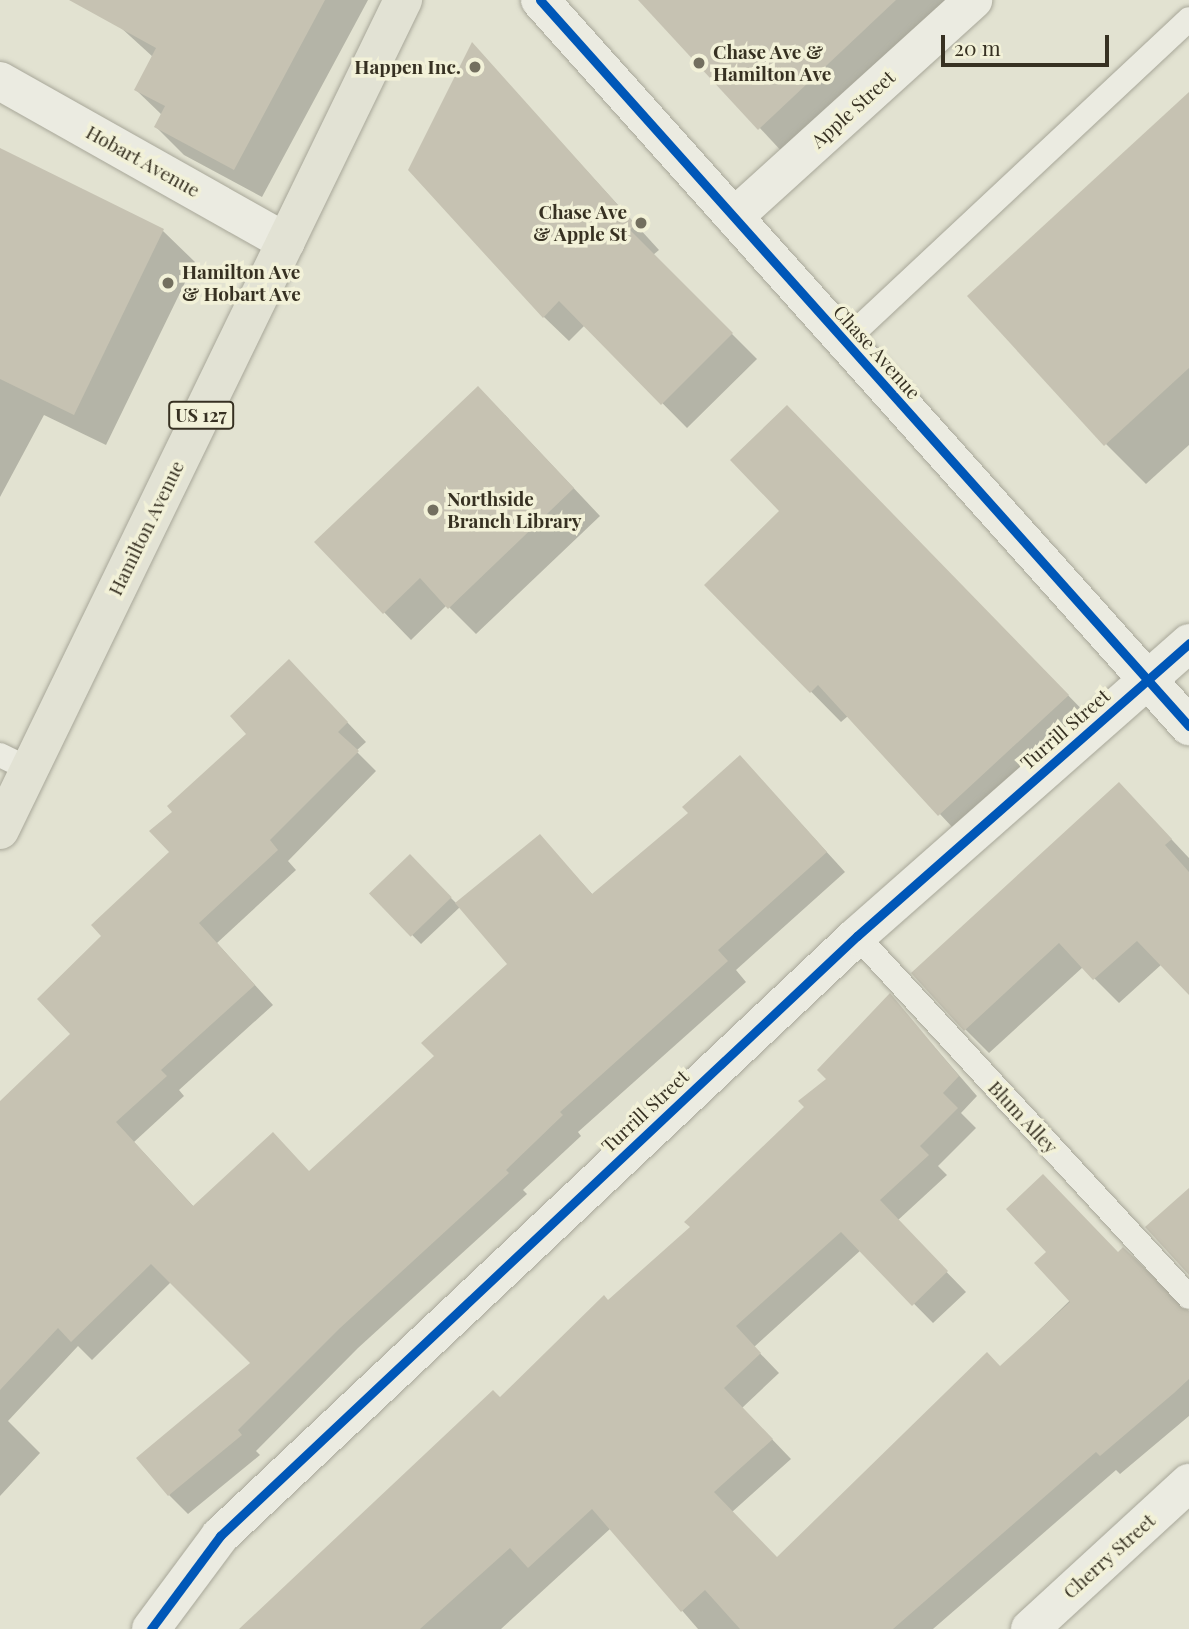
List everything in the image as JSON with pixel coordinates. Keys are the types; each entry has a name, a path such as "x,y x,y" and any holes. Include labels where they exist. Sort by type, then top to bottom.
{"main road":[{"name":"Hamilton Avenue","path":"0,830 15,762 286,242 403,0"}],"street":[{"name":"Chase Avenue","path":"540,0 1189,726"},
{"name":"Apple Street","path":"734,218 973,0"},
{"name":"Hobart Avenue","path":"0,81 286,242"},
{"name":"Turrill Street","path":"151,1629 220,1536 857,936 1189,643"},
{"name":"Cherry Street","path":"1030,1629 1189,1483"}],"lane":[{"path":"845,341 1189,19"},
{"name":"Blum Alley","path":"857,936 1189,1297"}],"building":[{"path":"69,0 325,0 234,170 154,127 165,106 134,90 156,48"},
{"path":"638,0 896,0 758,130"},
{"path":"472,42 635,224 630,230 733,333 661,405 559,301 543,318 408,170"},
{"path":"1189,92 1189,368 1104,446 967,296"},
{"path":"0,148 164,229 74,415 0,379"},
{"name":"Northside Branch Library","path":"478,386 574,488 448,609 420,578 383,614 314,542"},
{"path":"787,405 1069,695 938,816 818,685 810,693 704,585 779,511 730,460"},
{"path":"289,659 348,722 338,732 359,751 270,840 278,850 199,923 255,985 161,1070 167,1076 116,1122 193,1206 273,1132 309,1171 434,1056 421,1043 507,964 455,903 540,834 592,894 688,813 682,807 740,755 827,852 718,950 728,961 560,1112 563,1115 506,1170 509,1173 339,1329 238,1430 242,1435 168,1496 136,1458 250,1363 151,1264 71,1342 58,1328 0,1390 0,1101 70,1034 37,999 101,936 91,925 169,852 149,831 172,812 167,806 246,734 230,716"},
{"path":"1119,782 1172,839 1165,845 1189,872 1189,995 1137,941 1093,980 1059,943 964,1031 911,973"},
{"path":"410,854 452,897 411,937 369,894"},
{"path":"890,993 959,1076 943,1093 958,1108 920,1146 929,1155 880,1200 948,1271 912,1306 841,1232 736,1326 761,1353 724,1388 773,1439 714,1492 777,1557 987,1352 1000,1366 1070,1302 1034,1263 1046,1252 1006,1209 1043,1174 1118,1252 1123,1247 1189,1311 1189,1379 1100,1456 1096,1452 893,1629 740,1629 705,1590 681,1612 592,1509 528,1568 510,1548 420,1629 239,1629 493,1390 500,1397 604,1295 608,1300 690,1227 684,1222 804,1107 798,1101 826,1079 817,1070"},
{"path":"1189,1188 1189,1275 1145,1227"}],"cycle path":[{"path":"540,0 1189,726"},
{"path":"151,1629 220,1536 857,936 1189,643"}],"place":[{"name":"Chase Ave & Hamilton Ave","path":"699,63"},
{"name":"Happen Inc.","path":"475,67"},
{"name":"Chase Ave & Apple St","path":"641,223"},
{"name":"Hamilton Ave & Hobart Ave","path":"168,283"},
{"name":"Northside Branch Library","path":"433,510"}]}
